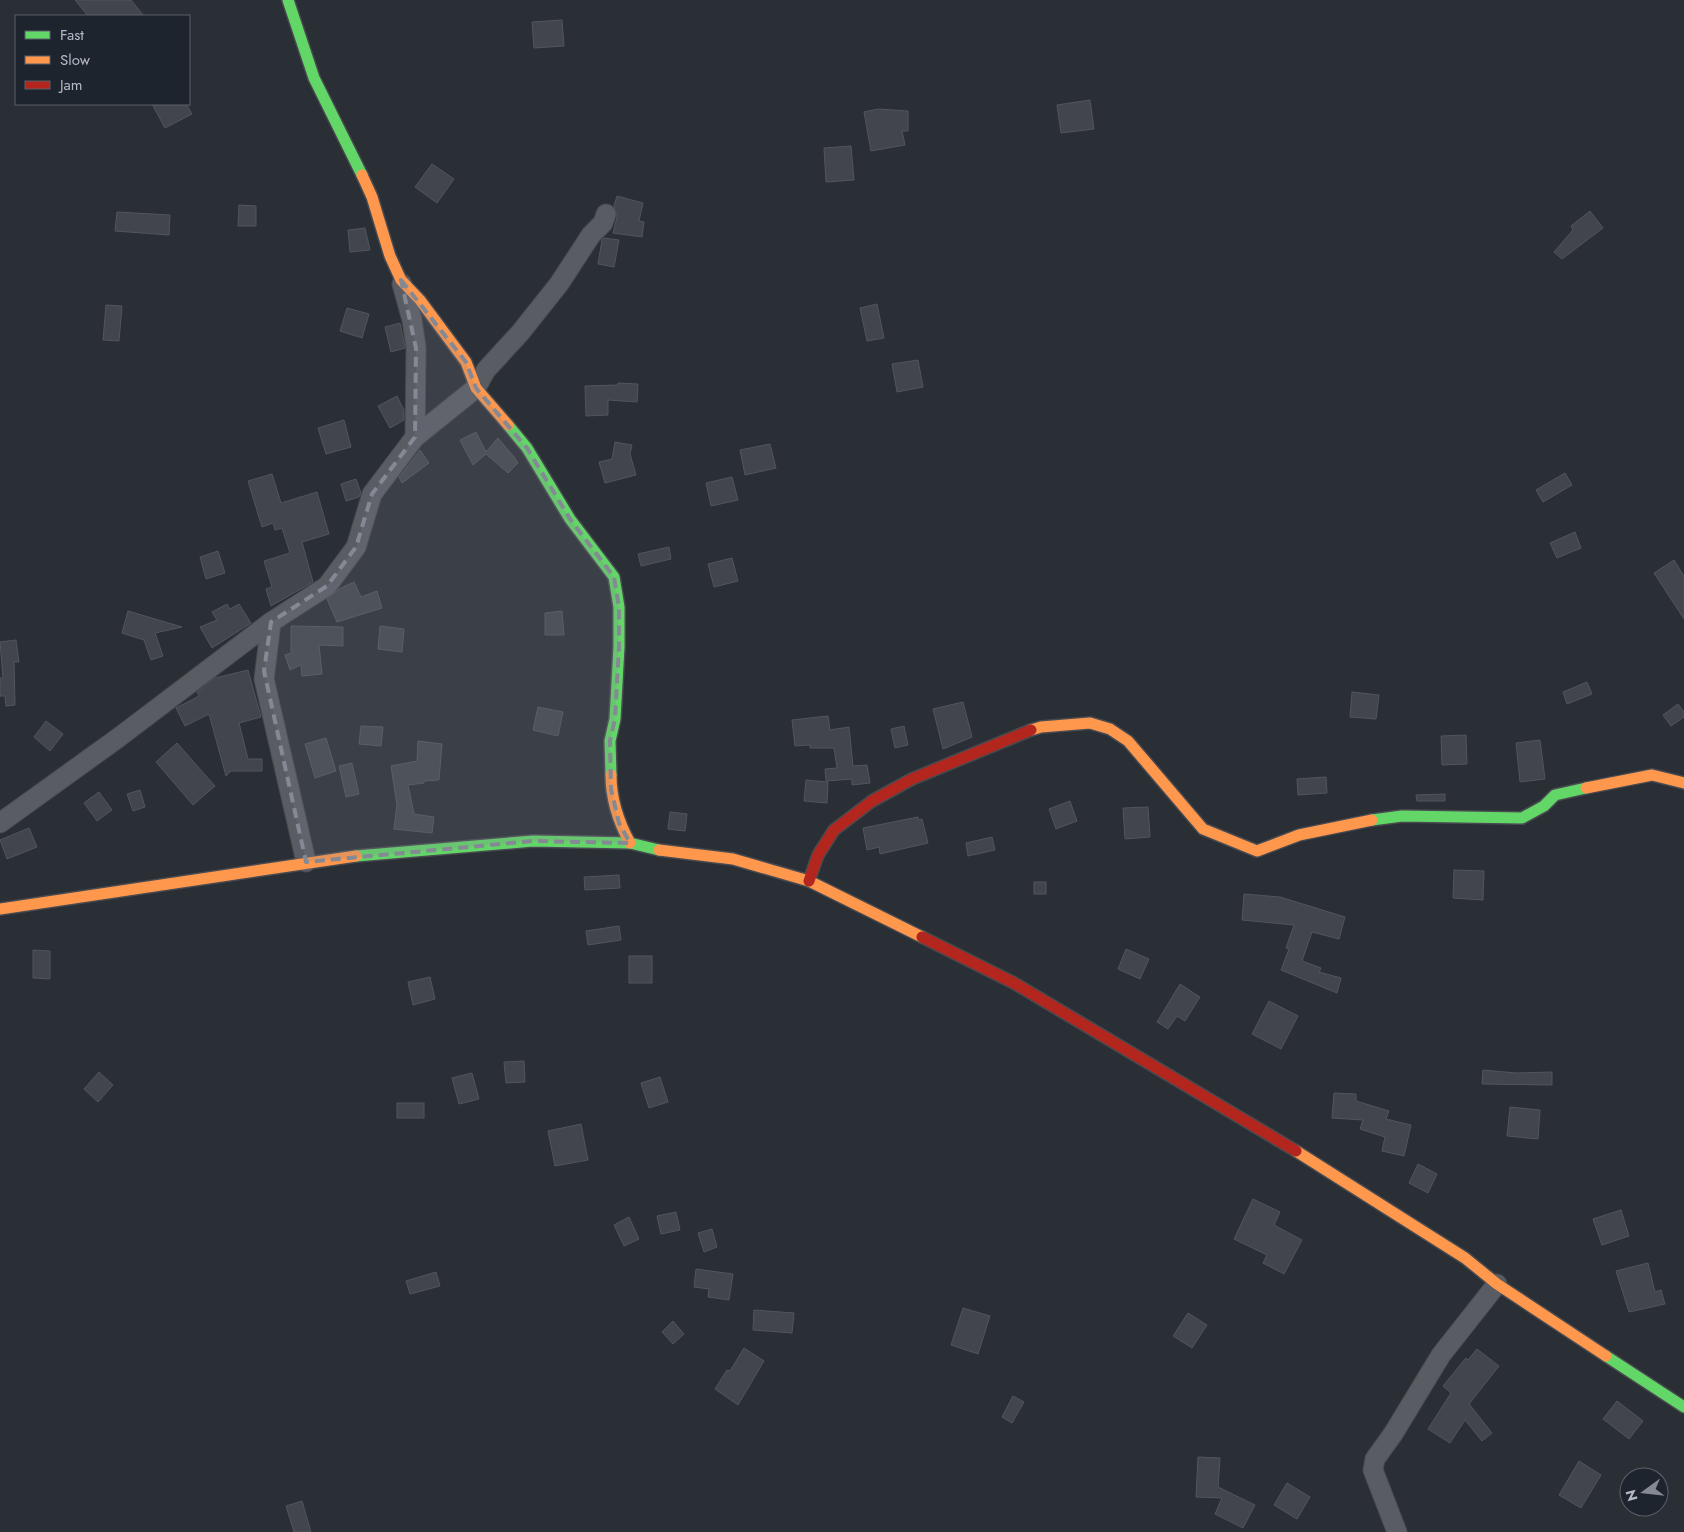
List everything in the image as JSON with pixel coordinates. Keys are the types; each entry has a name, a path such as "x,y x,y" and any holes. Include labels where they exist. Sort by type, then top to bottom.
{"street":[{"path":"288,0 314,78 372,197 390,256 401,280 412,320 416,348 415,437"},
{"path":"0,823 110,744 271,622 327,586 356,547 372,494 415,437 476,388 486,370 559,284 591,235 603,223 606,214"},
{"path":"401,280 420,300 466,362 476,388 527,448 570,519 608,566 617,585 619,647 615,719 610,741 611,789 620,822 630,843"},
{"path":"271,622 264,680 306,862"},
{"path":"809,881 818,855 834,830 872,801 912,779 1008,738 1041,727 1090,723 1110,729 1128,742 1203,829 1257,851 1309,833 1348,824 1402,816 1522,818 1544,806 1555,795 1617,780 1652,775 1675,779 1684,783"},
{"path":"0,909 306,862 386,852 533,841 630,843 654,849 733,859 809,881 1014,983 1348,1182 1465,1258 1497,1284 1684,1407"},
{"path":"1397,1532 1375,1477 1373,1470 1374,1459 1393,1434 1441,1355 1497,1284"}],"highlighted area":[{"path":"401,280 466,362 476,388 527,448 570,519 614,577 619,607 619,647 615,719 610,741 611,789 619,823 630,843 533,841 306,862 264,671 271,622 327,586 356,547 372,494 415,437 416,348"}],"building":[{"path":"75,0 131,0 143,15 87,15"},
{"path":"562,20 564,46 534,48 532,22"},
{"path":"1090,100 1094,129 1061,133 1057,105"},
{"path":"153,105 187,105 192,114 165,128"},
{"path":"878,109 908,111 908,131 902,131 905,145 871,151 864,112"},
{"path":"851,146 854,180 826,182 824,148"},
{"path":"432,164 454,179 437,203 415,187"},
{"path":"617,196 643,203 639,221 644,222 642,237 613,233 617,217 614,206"},
{"path":"239,205 256,206 256,226 238,226"},
{"path":"1590,211 1603,228 1562,259 1554,252 1573,230 1571,226"},
{"path":"117,212 170,215 169,235 115,231"},
{"path":"365,228 370,250 350,252 348,230"},
{"path":"604,238 619,240 614,267 598,264"},
{"path":"877,304 884,338 867,341 860,308"},
{"path":"106,305 122,306 119,341 103,340"},
{"path":"347,308 369,314 362,338 340,331"},
{"path":"400,323 405,348 391,352 385,327"},
{"path":"918,360 923,387 897,392 892,364"},
{"path":"618,383 638,384 637,402 608,400 608,415 586,416 585,386 618,385"},
{"path":"397,396 404,410 404,420 390,428 378,406"},
{"path":"344,420 351,447 326,454 318,428"},
{"path":"476,432 486,452 498,438 518,463 508,473 486,454 473,465 460,440"},
{"path":"615,442 632,445 630,454 636,475 605,483 599,462 612,459"},
{"path":"770,444 776,468 745,475 740,450"},
{"path":"420,450 429,463 402,483 399,477"},
{"path":"1565,473 1572,485 1543,502 1536,490"},
{"path":"272,474 281,503 317,492 329,534 302,542 313,582 271,606 266,589 272,587 264,561 290,553 282,528 275,530 273,523 262,527 248,481"},
{"path":"732,477 738,500 711,506 706,483"},
{"path":"356,479 361,493 359,497 346,501 341,484"},
{"path":"1575,532 1581,548 1557,558 1550,543"},
{"path":"669,547 671,559 641,566 638,554"},
{"path":"218,551 225,573 206,579 200,557"},
{"path":"732,558 738,581 714,587 708,564"},
{"path":"1674,560 1684,576 1684,619 1654,573"},
{"path":"354,582 361,597 377,591 382,608 337,622 327,599 339,589"},
{"path":"227,604 230,609 239,604 251,623 212,648 200,627 217,620 212,612"},
{"path":"128,611 182,627 155,633 163,656 151,660 144,640 122,633"},
{"path":"562,611 564,635 545,635 545,613"},
{"path":"291,626 343,627 343,646 319,645 322,674 302,676 301,665 290,670 285,655 291,653"},
{"path":"380,626 404,629 402,652 378,649"},
{"path":"16,640 19,662 14,662 15,705 6,706 5,696 0,696 0,678 3,678 0,642"},
{"path":"248,670 261,717 239,723 248,759 262,759 262,771 231,771 226,776 209,714 185,726 176,708 199,696 197,692 215,678"},
{"path":"1587,682 1592,694 1567,704 1563,692"},
{"path":"1352,692 1379,695 1376,719 1350,717"},
{"path":"963,702 972,737 943,749 933,709"},
{"path":"1678,704 1684,712 1684,717 1671,726 1663,715"},
{"path":"538,707 563,712 558,736 533,730"},
{"path":"828,716 830,730 849,727 853,766 867,765 870,783 852,785 852,779 826,781 825,769 837,768 834,748 810,748 810,745 795,746 792,720"},
{"path":"46,721 63,734 50,751 34,737"},
{"path":"361,726 383,727 381,746 359,744"},
{"path":"904,726 908,745 895,748 891,729"},
{"path":"1466,735 1467,764 1442,765 1441,736"},
{"path":"326,738 336,771 315,778 305,744"},
{"path":"1540,740 1545,779 1520,782 1516,743"},
{"path":"418,741 442,744 439,780 408,785 414,814 434,817 432,833 394,829 397,805 391,766 417,761"},
{"path":"177,743 215,786 193,805 156,762"},
{"path":"352,763 359,794 346,797 339,766"},
{"path":"1326,777 1327,793 1298,795 1297,779"},
{"path":"806,780 828,782 827,803 804,801"},
{"path":"140,790 145,807 133,811 127,794"},
{"path":"99,792 112,810 97,821 84,803"},
{"path":"1445,794 1445,801 1417,801 1416,795"},
{"path":"1070,801 1077,821 1056,829 1049,809"},
{"path":"1148,807 1150,837 1125,839 1123,808"},
{"path":"670,812 687,814 685,831 668,829"},
{"path":"918,817 918,820 922,819 928,843 880,854 879,847 867,850 863,828"},
{"path":"29,828 37,847 7,859 0,840"},
{"path":"992,837 995,850 968,856 966,843"},
{"path":"1454,870 1484,871 1483,900 1453,898"},
{"path":"619,875 620,888 585,890 584,877"},
{"path":"1034,882 1046,882 1046,894 1034,894"},
{"path":"1244,894 1280,897 1345,917 1339,939 1312,932 1302,961 1321,968 1319,972 1341,978 1337,993 1281,970 1289,949 1286,948 1294,925 1242,920"},
{"path":"619,926 621,940 588,945 586,931"},
{"path":"1126,949 1149,959 1140,979 1118,969"},
{"path":"33,950 50,951 50,979 33,978"},
{"path":"629,956 652,956 652,983 629,983"},
{"path":"430,977 435,999 413,1005 408,982"},
{"path":"1180,984 1200,997 1185,1021 1177,1016 1168,1029 1157,1022"},
{"path":"1269,1001 1298,1016 1281,1049 1252,1034"},
{"path":"524,1061 525,1082 506,1083 504,1062"},
{"path":"1483,1070 1516,1073 1552,1072 1552,1085 1482,1084"},
{"path":"99,1072 113,1085 98,1102 84,1089"},
{"path":"472,1073 479,1099 459,1104 452,1078"},
{"path":"660,1077 668,1102 649,1108 641,1083"},
{"path":"1334,1093 1356,1094 1356,1101 1389,1111 1386,1119 1411,1125 1404,1156 1382,1151 1385,1137 1360,1129 1363,1120 1332,1118"},
{"path":"397,1103 424,1103 424,1118 397,1118"},
{"path":"1510,1107 1540,1110 1538,1139 1507,1136"},
{"path":"581,1124 588,1160 555,1166 548,1131"},
{"path":"1418,1164 1437,1174 1428,1193 1409,1183"},
{"path":"1253,1199 1280,1212 1274,1225 1302,1240 1284,1274 1263,1263 1267,1255 1234,1239"},
{"path":"1621,1210 1629,1236 1602,1245 1593,1219"},
{"path":"676,1212 680,1230 661,1234 657,1216"},
{"path":"629,1217 639,1239 624,1246 614,1225"},
{"path":"712,1229 717,1247 704,1252 698,1233"},
{"path":"1648,1263 1655,1292 1661,1290 1665,1304 1629,1312 1616,1271"},
{"path":"696,1269 733,1274 729,1300 708,1297 709,1289 694,1287"},
{"path":"436,1272 440,1286 410,1294 406,1281"},
{"path":"963,1308 990,1316 978,1354 951,1345"},
{"path":"754,1310 794,1313 792,1333 753,1330"},
{"path":"1188,1313 1207,1325 1192,1348 1173,1336"},
{"path":"673,1321 684,1334 673,1344 662,1332"},
{"path":"744,1348 764,1361 738,1405 715,1389 727,1370 730,1371"},
{"path":"1477,1349 1499,1366 1469,1404 1492,1433 1482,1441 1465,1420 1450,1443 1428,1429 1451,1393 1443,1386 1466,1358 1468,1360"},
{"path":"1013,1396 1024,1402 1012,1423 1002,1417"},
{"path":"1617,1401 1643,1421 1629,1439 1603,1419"},
{"path":"1198,1457 1220,1458 1218,1487 1255,1505 1243,1528 1215,1514 1222,1498 1196,1497"},
{"path":"1579,1461 1601,1475 1581,1508 1559,1495"},
{"path":"1287,1483 1310,1497 1297,1519 1274,1505"},
{"path":"302,1501 311,1532 294,1532 286,1506"}],"traffic: fast":[{"path":"288,0 314,78 362,175"},
{"path":"508,425 527,448 570,519 614,577 619,607 619,647 615,719 610,741 611,775"},
{"path":"1372,820 1402,816 1522,818 1544,806 1555,795 1586,788"},
{"path":"356,856 533,841 630,843 659,850"},
{"path":"1606,1356 1684,1407"}],"traffic: slow":[{"path":"362,175 372,197 390,256 401,280 420,300 466,362 476,388 508,425"},
{"path":"1031,730 1041,727 1090,723 1110,729 1128,741 1203,829 1257,851 1299,835 1372,820"},
{"path":"611,775 612,793 616,810 630,843"},
{"path":"1586,788 1652,775 1684,783"},
{"path":"659,850 733,859 809,881 922,937"},
{"path":"0,909 356,856"},
{"path":"1296,1151 1465,1258 1497,1284 1606,1356"}],"traffic: jam":[{"path":"809,881 818,855 834,830 872,801 912,779 1031,730"},
{"path":"922,937 1014,983 1296,1151"}]}
